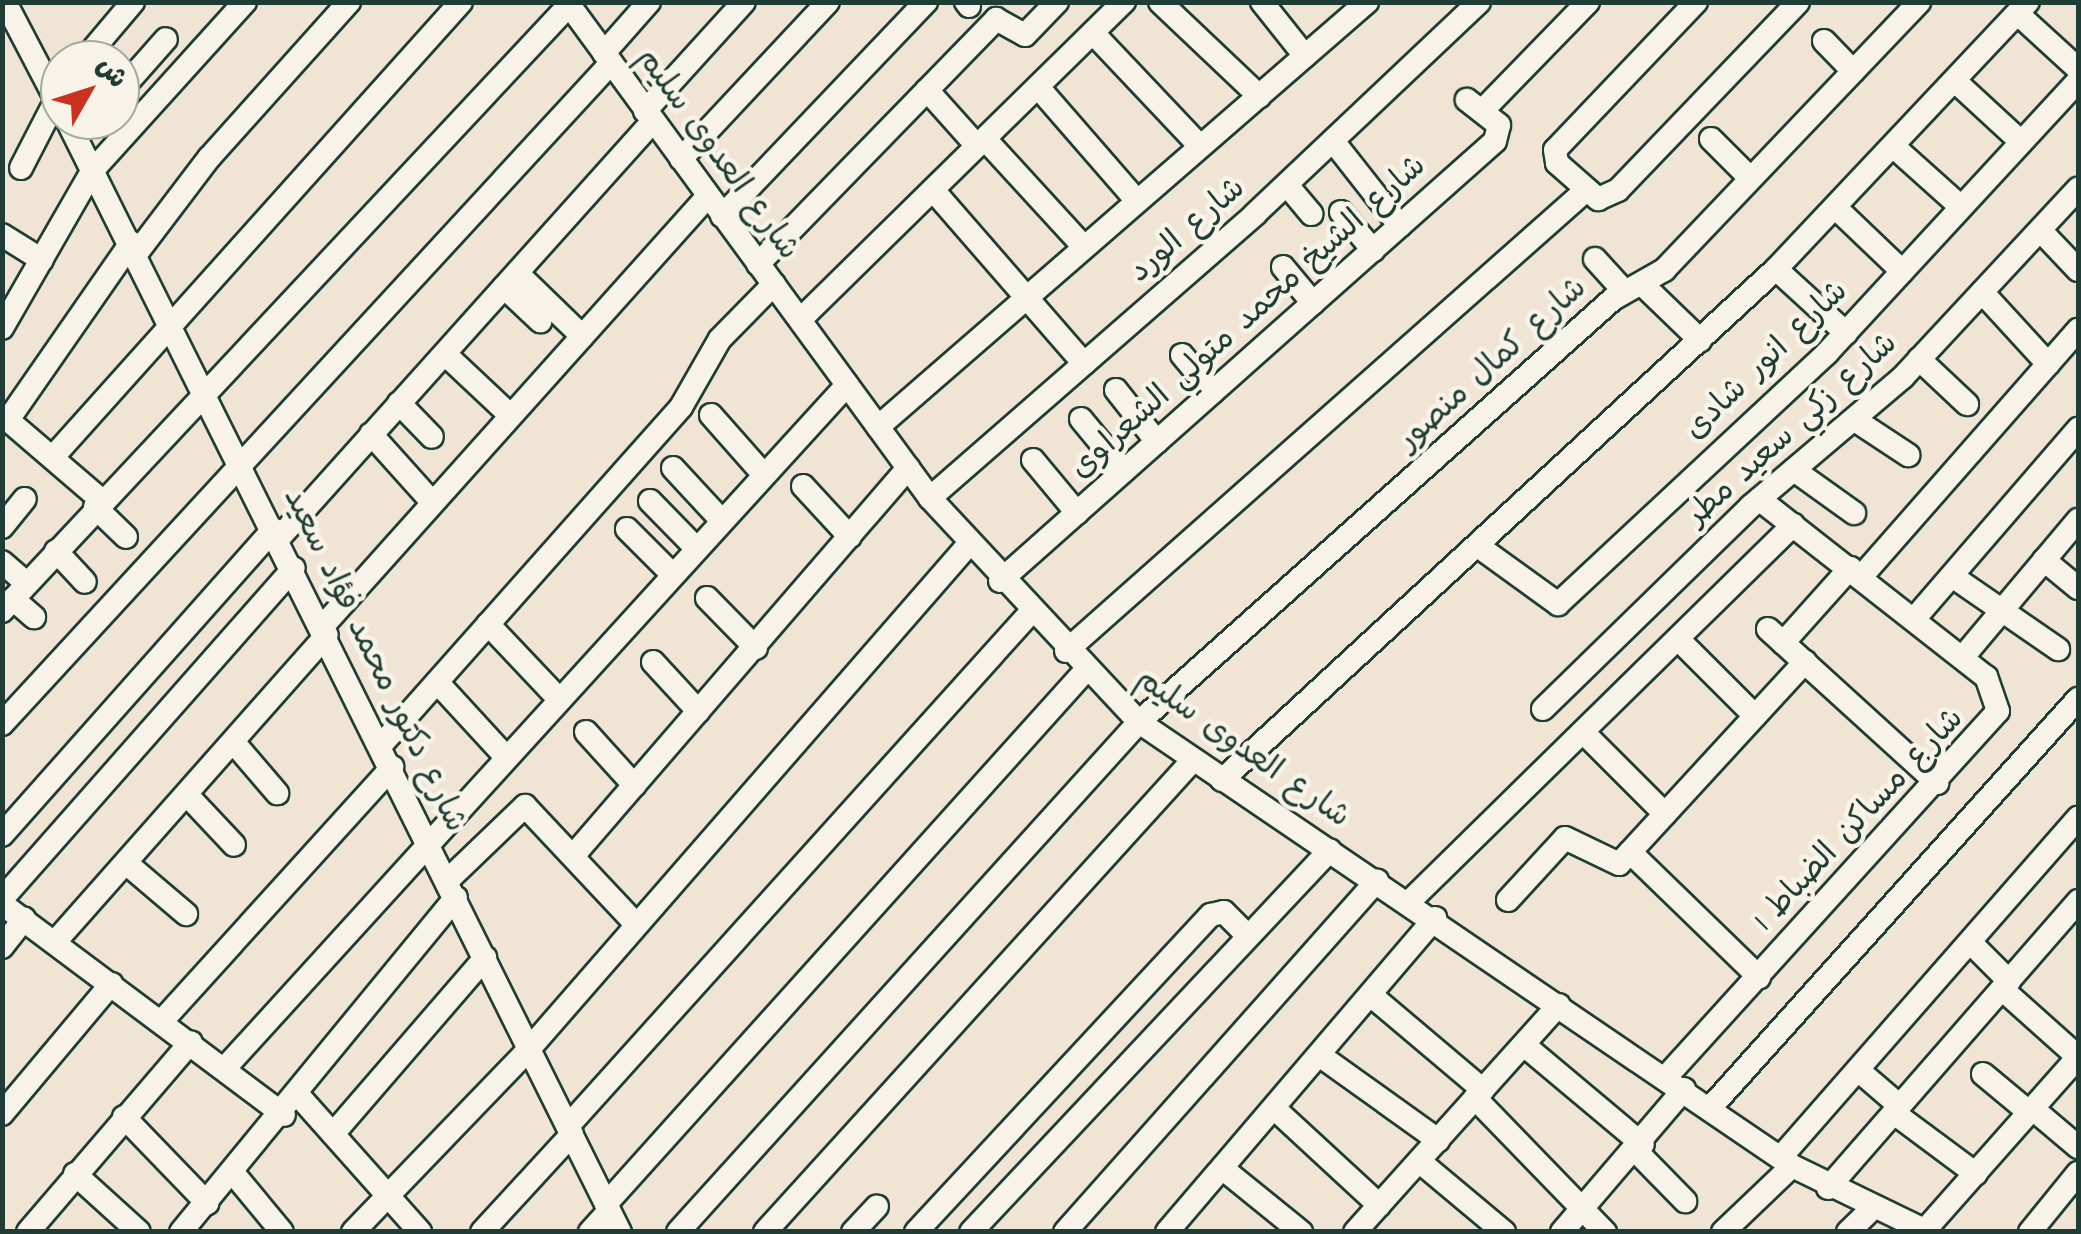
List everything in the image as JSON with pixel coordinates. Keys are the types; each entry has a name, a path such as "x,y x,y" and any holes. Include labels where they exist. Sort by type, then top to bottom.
{"street":[{"name":"شارع دكتور محمد فؤاد سعيد","path":"4,2 40,68"},
{"path":"101,40 133,2"},
{"path":"4,324 93,170 245,2"},
{"path":"126,536 53,457 5,417 133,248 208,158 350,2"},
{"path":"53,457 170,321 461,2"},
{"path":"2,724 607,58 649,2"},
{"path":"2,835 511,280 744,2"},
{"path":"681,160 828,2"},
{"path":"722,216 926,2"},
{"path":"758,264 998,17 1028,32 1058,2"},
{"path":"801,320 1124,2"},
{"path":"1160,2 1259,96"},
{"path":"1262,2 1305,56"},
{"path":"878,427 1367,2"},
{"name":"شارع الورد","path":"930,498 1287,185 1479,2"},
{"name":"شارع الشيخ محمد متولي الشعراوى","path":"1000,581 1499,137 1474,105 1588,2"},
{"path":"1696,2 1555,150 1584,191 1611,196 1798,2"},
{"name":"شارع كمال منصور","path":"678,1232 1139,722 1633,288 1750,178 1918,2"},
{"path":"14,598 203,387 568,4"},
{"name":"شارع العدوى سليم","path":"568,4 930,498 1000,581 1139,722 1435,918 1786,1162 1872,1210 1927,1231"},
{"path":"1222,780 1776,269 2023,8 2078,69"},
{"path":"1093,33 1200,146"},
{"path":"140,68 166,38"},
{"path":"1824,41 1853,71"},
{"name":"شارع انور شادى","path":"1478,546 1558,604 1846,333 2078,80"},
{"path":"1955,81 2021,142"},
{"path":"1038,87 1137,201"},
{"path":"927,90 1084,247"},
{"path":"21,168 40,140"},
{"name":"شارع دكتور محمد فؤاد سعيد","path":"78,140 325,630 612,1215"},
{"path":"1711,140 1750,178"},
{"path":"1334,141 1400,226"},
{"path":"1893,146 1961,207"},
{"path":"1287,185 1311,214"},
{"name":"شارع زكي سعيد مطر","path":"1543,709 1759,499 1855,420 1919,360 2078,189"},
{"path":"933,190 1084,364"},
{"path":"1066,651 1584,191"},
{"path":"55,942 235,744 432,502 708,196"},
{"path":"1835,207 1902,270"},
{"path":"1341,212 1373,250"},
{"path":"2040,230 2078,270"},
{"path":"2,235 42,260"},
{"path":"1594,258 1700,340"},
{"path":"1283,267 1313,304"},
{"path":"1776,269 1846,333"},
{"path":"511,280 540,320"},
{"path":"511,280 582,336"},
{"path":"381,745 681,407 720,339 774,284"},
{"path":"1982,292 2048,364"},
{"path":"1937,783 1776,636 1855,572 2078,330"},
{"path":"445,354 510,415"},
{"path":"1182,355 1212,392"},
{"path":"1919,360 1966,404"},
{"path":"225,1068 847,384"},
{"path":"1116,390 1157,442"},
{"path":"399,404 432,438"},
{"path":"711,415 764,475"},
{"path":"1080,419 1124,471"},
{"path":"1855,420 1908,454"},
{"path":"371,434 432,502"},
{"path":"1915,618 2076,438"},
{"path":"1033,460 1076,514"},
{"path":"672,468 722,521"},
{"path":"573,856 908,468"},
{"path":"1794,470 1854,513"},
{"path":"803,486 850,538"},
{"name":"شارع مساكن الضباط 1","path":"1562,1232 1640,1149 1675,1083 1759,976 1998,711 1994,688 1963,657 1759,499"},
{"path":"2,527 25,500"},
{"path":"650,500 697,549"},
{"path":"1963,657 2078,520"},
{"path":"1410,902 1793,525"},
{"path":"627,530 672,576"},
{"path":"354,1232 530,1048 634,922 969,544"},
{"path":"56,551 85,582"},
{"path":"2044,560 2078,588"},
{"path":"2,562 14,598 34,617"},
{"path":"294,568 2,902 225,1068 333,1134 420,1232"},
{"path":"1952,576 2058,649"},
{"path":"707,598 756,648"},
{"path":"482,1232 1031,612"},
{"path":"488,624 559,699"},
{"path":"1678,639 1755,716"},
{"path":"653,662 698,711"},
{"path":"1508,900 1566,838 1607,866 1630,852 1805,662"},
{"path":"590,1232 612,1215 1085,670"},
{"path":"437,682 506,757"},
{"path":"1711,1107 2078,699"},
{"path":"586,732 634,785"},
{"path":"1583,732 1665,814"},
{"path":"235,744 277,793"},
{"path":"765,1232 1193,760"},
{"path":"162,1021 392,767"},
{"path":"188,796 234,845"},
{"path":"189,1228 291,1105 452,888 520,806 634,922"},
{"path":"1722,1232 2078,818"},
{"path":"971,1232 1244,933 1330,850"},
{"path":"1630,852 1759,976"},
{"path":"126,863 186,914"},
{"path":"1065,1232 1377,880"},
{"path":"1828,1188 2078,901"},
{"path":"916,1232 1211,915 1224,912 1244,933"},
{"path":"1175,1229 1222,1168 1322,1057 1435,918"},
{"path":"2,947 24,920"},
{"path":"1927,1231 2078,1057 1971,944"},
{"path":"333,1134 486,958"},
{"path":"2,1114 111,984"},
{"path":"1372,997 1479,1094 1606,1232"},
{"path":"1368,1217 1560,1005"},
{"path":"32,1229 190,1042"},
{"path":"1524,1045 1640,1149 1684,1201"},
{"path":"1322,1057 1438,1140"},
{"path":"1858,1070 1897,1109 1976,1174"},
{"path":"1983,1074 2078,1147"},
{"path":"1276,1109 1368,1217 1388,1232"},
{"path":"124,1116 207,1203"},
{"path":"1419,1161 1504,1232"},
{"path":"1222,1168 1302,1232"},
{"path":"2030,1232 2078,1173"},
{"path":"75,1174 139,1232"},
{"path":"234,1174 282,1232"},
{"path":"852,1232 877,1206"},
{"path":"1848,1232 1872,1210 1889,1232"}]}
